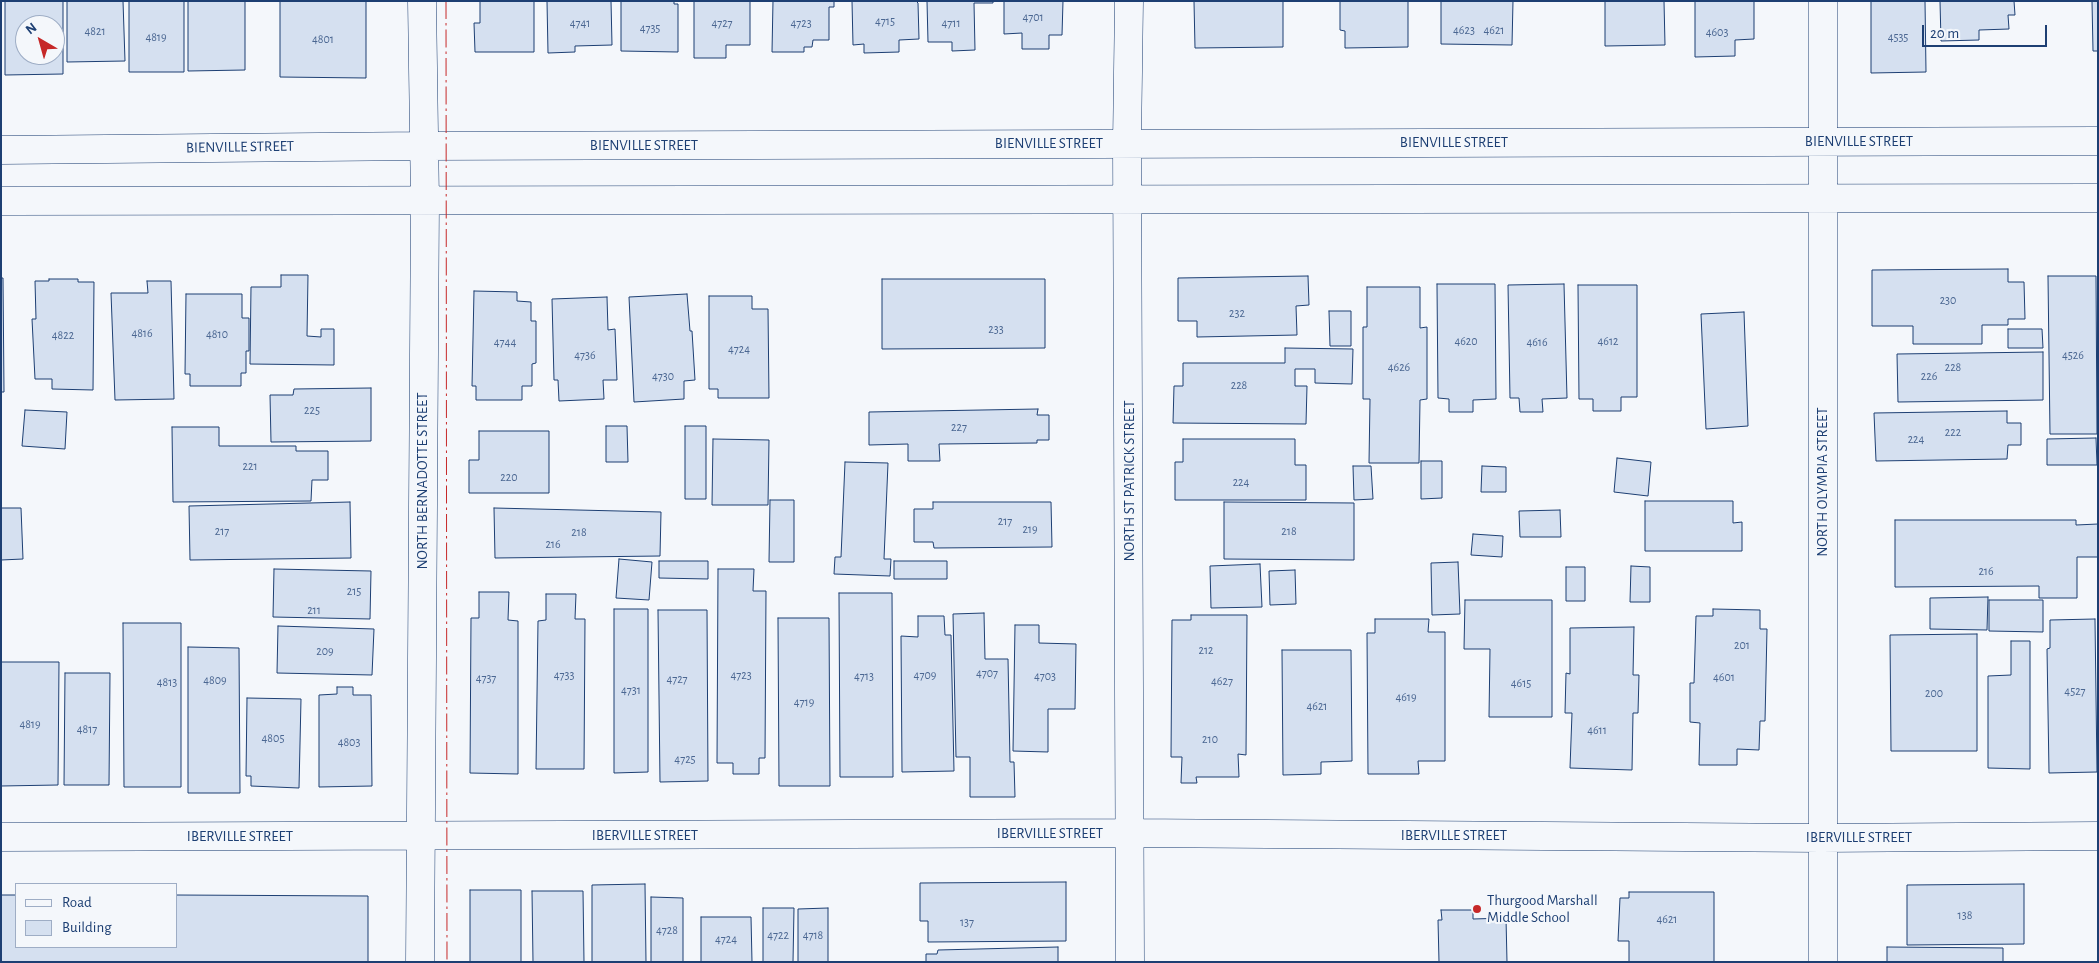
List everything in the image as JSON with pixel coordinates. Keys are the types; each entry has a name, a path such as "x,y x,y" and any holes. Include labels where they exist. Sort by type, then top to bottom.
{"street":[{"name":"NORTH BERNADOTTE STREET","path":"420,962 424,201 422,1"},
{"name":"NORTH ST PATRICK STREET","path":"1129,1 1127,199 1130,962"},
{"name":"NORTH OLYMPIA STREET","path":"1823,1 1823,962"},
{"name":"BIENVILLE STREET","path":"1,150 424,146 2098,141"},
{"path":"1,201 2098,198"},
{"name":"IBERVILLE STREET","path":"1,837 1130,833 1822,838 2098,836"}],"building":[{"path":"5,1 63,1 63,15 15,15 15,65 63,65 63,74 5,75"},
{"path":"67,1 123,1 125,61 67,62"},
{"path":"129,1 184,1 184,72 129,72"},
{"path":"188,1 245,1 245,70 188,71"},
{"path":"280,1 366,1 366,78 280,77"},
{"path":"480,1 534,1 534,52 475,52 474,23 480,23"},
{"path":"547,1 611,1 612,45 575,46 575,52 548,53"},
{"path":"621,1 674,1 674,4 678,4 678,52 621,51"},
{"path":"694,1 750,1 750,45 726,45 726,58 694,58"},
{"path":"773,1 834,1 834,7 829,7 829,40 813,40 812,47 804,47 804,52 772,52"},
{"path":"852,1 916,1 918,3 919,39 899,40 899,52 864,53 864,44 853,45"},
{"path":"927,1 993,1 993,3 974,3 975,50 952,51 952,42 928,42"},
{"path":"1004,1 1063,1 1062,35 1049,35 1049,49 1022,49 1022,33 1004,34"},
{"path":"1194,1 1283,1 1283,47 1195,48"},
{"path":"1340,1 1408,1 1408,47 1345,48 1345,31 1340,30"},
{"path":"1441,1 1513,1 1512,45 1441,44"},
{"path":"1605,1 1664,1 1665,45 1605,46"},
{"path":"1695,1 1754,1 1754,39 1735,40 1735,56 1695,57"},
{"path":"1871,1 1925,1 1926,72 1871,73"},
{"path":"1940,1 2014,1 2015,15 2008,15 2009,29 1979,30 1979,40 1941,41"},
{"path":"2092,1 2098,1 2098,51 2093,51"},
{"path":"2008,269 2008,282 2024,282 2025,319 2008,319 2008,325 1982,325 1982,344 1913,344 1913,326 1872,326 1872,270"},
{"path":"281,275 308,275 307,336 321,337 321,329 334,329 334,365 250,364 251,287 281,287"},
{"path":"1308,276 1309,305 1296,306 1297,335 1197,337 1197,321 1178,321 1178,278"},
{"path":"2048,276 2096,276 2097,434 2050,434"},
{"path":"1,278 3,278 4,392 1,392"},
{"path":"49,279 78,279 78,282 94,282 93,390 52,389 52,379 35,379 32,319 36,319 35,281 49,281"},
{"path":"882,279 1045,279 1045,348 882,349"},
{"path":"147,281 171,281 174,399 115,400 111,293 148,293"},
{"path":"1437,284 1495,284 1496,399 1473,400 1473,412 1449,412 1449,399 1438,398"},
{"path":"1564,284 1567,398 1542,399 1543,412 1520,412 1519,398 1510,398 1508,285"},
{"path":"1578,285 1637,285 1637,397 1621,397 1621,411 1593,411 1593,399 1579,399"},
{"path":"1367,287 1420,287 1420,328 1427,327 1427,399 1420,400 1419,463 1369,463 1370,399 1363,399 1363,327 1367,327"},
{"path":"474,291 517,292 517,301 531,302 531,321 536,321 536,363 532,364 532,386 522,386 522,400 476,400 476,386 472,386"},
{"path":"186,294 242,294 242,318 249,318 249,351 246,351 246,373 241,373 241,386 190,386 190,374 185,374"},
{"path":"687,294 690,331 692,331 695,380 684,381 684,399 634,402 629,297"},
{"path":"709,296 752,296 752,309 768,309 769,398 718,398 718,389 709,389"},
{"path":"607,297 608,330 615,329 617,380 603,380 604,399 559,401 558,380 554,380 552,299"},
{"path":"1329,311 1351,311 1351,346 1330,346"},
{"path":"1744,312 1748,426 1706,429 1701,314"},
{"path":"2008,329 2042,329 2043,348 2008,348"},
{"path":"1285,348 1353,349 1352,384 1315,383 1315,369 1295,369 1295,386 1307,386 1306,424 1173,423 1174,386 1183,386 1183,363 1285,363"},
{"path":"2043,352 2043,400 1898,402 1897,354"},
{"path":"371,388 371,441 271,442 270,395 293,395 294,389"},
{"path":"1038,409 1037,415 1049,415 1049,440 1037,440 1037,443 939,444 940,461 908,461 908,444 869,445 869,412"},
{"path":"25,410 67,412 65,449 22,446"},
{"path":"2007,411 2007,423 2021,423 2021,445 2008,445 2007,459 1876,461 1874,413"},
{"path":"606,426 627,426 628,462 606,462"},
{"path":"685,426 706,426 706,499 685,499"},
{"path":"172,427 219,427 219,446 296,446 296,451 328,451 328,480 312,480 311,501 173,502"},
{"path":"479,431 549,431 549,493 469,493 469,460 479,460"},
{"path":"2096,438 2097,465 2047,465 2047,439"},
{"path":"713,439 769,440 768,505 712,505"},
{"path":"1183,439 1295,439 1295,465 1306,465 1306,500 1175,500 1175,462 1183,462"},
{"path":"1617,458 1651,462 1648,496 1614,492"},
{"path":"1421,461 1442,461 1442,498 1421,499"},
{"path":"845,462 888,463 884,559 891,559 890,576 834,574 835,557 841,557"},
{"path":"1353,466 1371,466 1373,499 1354,500"},
{"path":"1482,466 1506,467 1506,492 1481,492"},
{"path":"770,500 794,500 794,562 769,562"},
{"path":"1645,501 1733,501 1733,523 1742,522 1742,551 1645,551"},
{"path":"350,502 351,558 190,560 189,506"},
{"path":"933,502 1051,502 1052,547 934,548 933,542 914,542 914,509 933,509"},
{"path":"1224,502 1354,503 1354,560 1224,559"},
{"path":"1,508 21,508 23,559 1,560"},
{"path":"494,508 661,512 660,556 495,558"},
{"path":"1560,510 1561,537 1520,537 1519,511"},
{"path":"1895,520 2076,520 2076,525 2098,524 2098,557 2077,557 2077,598 2039,598 2039,586 1895,587"},
{"path":"1473,534 1503,536 1502,557 1471,555"},
{"path":"619,559 652,562 649,600 616,598"},
{"path":"659,561 708,561 708,579 659,578"},
{"path":"894,561 947,561 947,579 894,579"},
{"path":"1458,562 1460,614 1432,615 1431,563"},
{"path":"1260,564 1262,607 1211,608 1210,566"},
{"path":"1631,566 1650,567 1650,602 1630,602"},
{"path":"1566,567 1585,567 1585,601 1566,601"},
{"path":"274,569 371,571 370,619 273,617"},
{"path":"718,569 754,569 753,591 766,591 765,758 759,758 759,774 733,774 733,763 717,763"},
{"path":"1295,570 1296,604 1270,605 1269,571"},
{"path":"479,592 509,592 508,620 518,621 518,774 470,773 471,618 479,618"},
{"path":"839,593 892,593 893,777 840,777"},
{"path":"546,594 576,594 575,619 585,619 584,769 536,769 538,621 546,620"},
{"path":"1988,597 1987,630 1930,629 1930,598"},
{"path":"1465,600 1552,600 1552,717 1489,717 1490,649 1464,649"},
{"path":"1989,600 2043,600 2043,632 1989,631"},
{"path":"614,609 648,609 648,772 614,773"},
{"path":"1713,609 1760,610 1760,629 1767,629 1765,721 1760,721 1759,750 1737,749 1737,765 1699,765 1700,723 1690,722 1690,683 1694,683 1696,616 1713,616"},
{"path":"658,610 707,610 708,781 660,782"},
{"path":"984,613 985,659 1008,659 1010,762 1014,762 1015,797 970,797 970,757 956,757 953,614"},
{"path":"1191,615 1247,615 1246,755 1238,754 1239,777 1196,777 1197,783 1181,783 1182,757 1171,757 1172,620 1191,620"},
{"path":"918,616 944,616 945,635 951,635 954,771 902,772 901,636 918,637"},
{"path":"778,618 829,618 830,786 779,786"},
{"path":"1375,619 1429,619 1428,632 1445,632 1445,761 1418,761 1419,774 1368,774 1367,633 1375,633"},
{"path":"2095,619 2097,772 2049,773 2047,649 2050,648 2050,620"},
{"path":"123,623 181,623 181,787 124,787"},
{"path":"1015,625 1039,625 1039,643 1076,644 1075,709 1048,709 1048,752 1013,751"},
{"path":"278,626 374,629 372,675 277,673"},
{"path":"1634,627 1633,675 1639,675 1638,713 1633,713 1632,770 1570,768 1572,713 1565,713 1566,673 1570,674 1570,628"},
{"path":"1977,634 1977,751 1891,751 1890,635"},
{"path":"2011,641 2030,641 2030,769 1988,768 1988,676 2011,675"},
{"path":"188,647 239,648 240,793 188,793"},
{"path":"1282,650 1351,650 1352,761 1321,762 1321,774 1283,775"},
{"path":"1,662 59,662 58,785 1,786"},
{"path":"65,673 110,673 109,785 64,785"},
{"path":"337,687 353,687 353,695 371,695 372,786 319,787 319,695 337,694"},
{"path":"247,698 301,699 299,788 251,786 251,776 246,776"},
{"path":"1066,882 1066,941 928,942 928,921 920,921 920,883"},
{"path":"645,884 646,962 592,962 592,885"},
{"path":"2024,884 2024,944 1907,945 1907,885"},
{"path":"470,890 521,890 521,962 470,962"},
{"path":"532,891 583,891 584,962 533,962"},
{"path":"1629,892 1714,892 1714,962 1629,962 1629,941 1618,941 1620,898 1629,898"},
{"path":"1,895 15,895 15,948 178,948 178,895 368,896 368,962 1,962"},
{"path":"651,897 683,898 683,962 651,962"},
{"path":"763,908 794,908 793,962 763,962"},
{"path":"828,908 828,962 798,962 798,909"},
{"path":"1441,910 1473,910 1473,919 1506,918 1507,962 1439,962 1438,920 1442,920"},
{"path":"701,917 751,917 752,962 701,962"},
{"path":"1058,947 1058,962 926,962 926,954 937,954 938,950"},
{"path":"1887,947 2003,948 2003,962 1887,962"}],"power":[{"path":"446,1 447,962"}],"place":[{"name":"Thurgood Marshall Middle School","path":"1477,909"}]}
